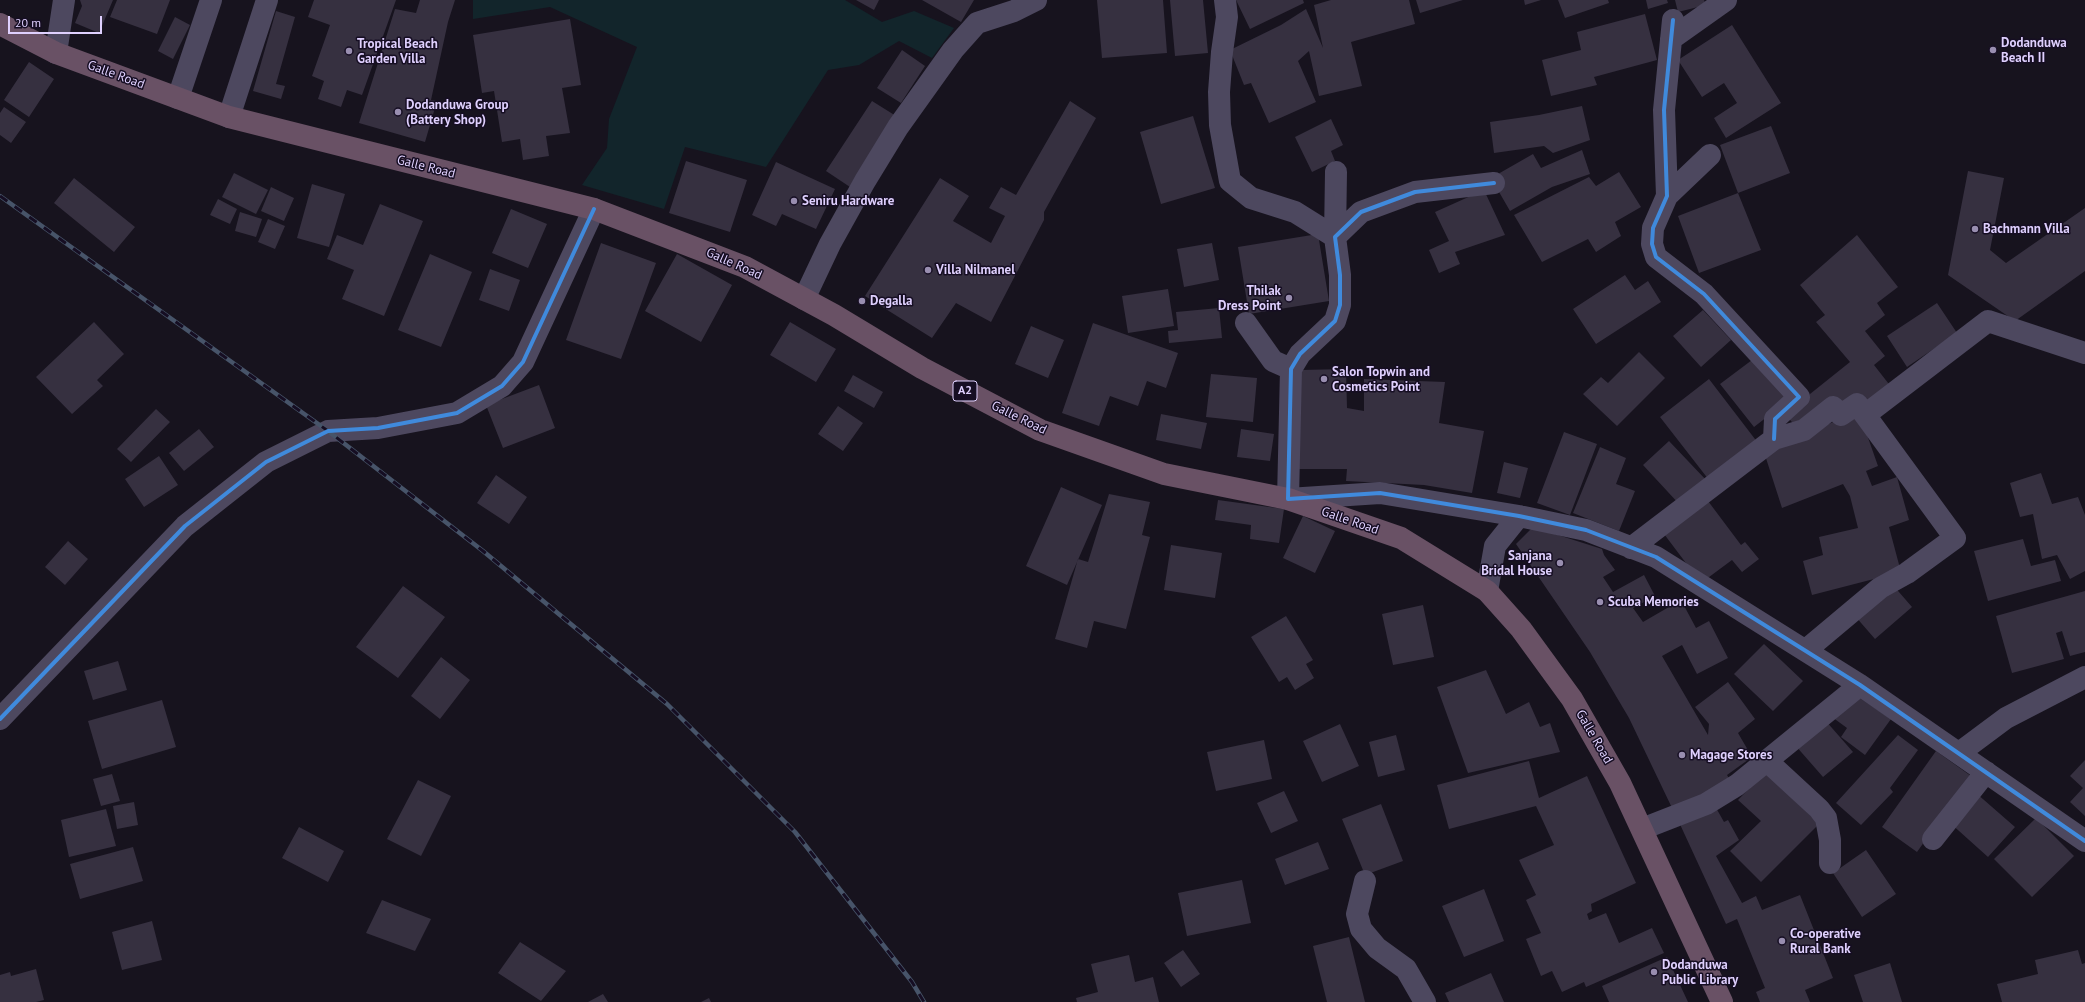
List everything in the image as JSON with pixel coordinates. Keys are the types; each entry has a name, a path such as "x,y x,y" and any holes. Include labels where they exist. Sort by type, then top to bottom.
{"highway":[{"name":"Galle Road","path":"0,24 56,53 229,116 594,209 745,266 834,315 922,368 1040,430 1164,474 1288,499 1401,538 1487,591 1521,629 1572,699 1620,783 1722,1002"}],"street":[{"path":"56,53 64,0"},
{"path":"178,98 211,0"},
{"path":"229,116 268,0"},
{"path":"804,299 830,244 873,167 898,127 953,50 977,24 1008,13 1036,0"},
{"path":"1225,0 1227,17 1222,52 1219,118 1230,181 1251,198 1295,212 1335,237"},
{"path":"1667,196 1664,110 1672,30 1726,0"},
{"path":"1710,155 1667,196 1653,228 1652,244 1656,257 1704,294 1799,397 1775,419 1774,439"},
{"path":"1336,172 1335,237 1340,275 1340,305 1335,321 1300,354 1291,369 1288,499 1380,493 1519,516 1586,530 1656,557 1860,685 2085,841"},
{"path":"1335,237 1361,212 1415,192 1494,183"},
{"path":"0,719 185,526 266,462 328,431 378,428 457,412 502,386 523,362 594,209"},
{"path":"1864,415 1988,321 2085,353"},
{"path":"1246,323 1273,361 1291,369"},
{"path":"1632,548 1774,439 1804,430 1833,407 1841,415 1857,404 1955,538 1907,573 1880,588 1806,650"},
{"path":"1487,591 1495,546 1519,516"},
{"path":"1959,753 2006,718 2085,678"},
{"path":"1642,829 1706,804 1737,786 1860,685"},
{"path":"1767,761 1820,809 1826,818 1830,840 1830,863"},
{"path":"1933,839 1986,772"},
{"path":"1365,881 1357,914 1361,928 1376,948 1406,969 1425,1002"}],"shaded area":[{"path":"473,0 845,0 882,22 914,11 954,28 932,58 899,41 859,65 828,70 766,167 685,147 664,209 582,185 607,148 609,119 637,47 550,7 473,19"}],"building":[{"path":"80,0 113,0 99,33 75,23 82,6"},
{"path":"117,0 170,0 157,34 110,17"},
{"name":"Tropical Beach Garden Villa","path":"314,0 396,0 362,95 347,90 341,107 318,99 324,81 312,76 330,25 308,17"},
{"path":"420,0 455,0 448,22 431,100 437,101 425,142 359,123 395,9 416,13"},
{"path":"856,0 879,0 874,10"},
{"path":"922,0 974,0 961,22"},
{"path":"1097,0 1163,0 1167,53 1102,58"},
{"path":"1170,0 1203,0 1208,53 1175,56"},
{"path":"1236,0 1303,0 1304,3 1250,29"},
{"path":"1331,0 1409,0 1415,24 1351,42 1362,86 1319,96 1309,51 1298,61 1316,102 1269,123 1251,83 1244,85 1230,50 1281,25 1306,9 1323,48 1314,5"},
{"path":"1416,0 1463,0 1420,13"},
{"path":"1524,0 1541,0 1525,5"},
{"path":"1558,0 1608,0 1609,3 1565,18"},
{"path":"1646,0 1667,0 1668,3 1648,9"},
{"path":"1675,0 1704,0 1706,5 1678,12"},
{"path":"276,11 295,17 276,84 285,86 281,99 253,91"},
{"path":"1645,14 1657,60 1594,77 1597,85 1551,96 1542,60 1581,50 1577,32"},
{"path":"175,17 190,25 173,59 158,51"},
{"path":"570,19 581,85 562,88 570,133 546,136 549,156 523,160 520,139 502,142 494,91 482,93 473,35"},
{"path":"1732,25 1781,103 1726,138 1714,118 1737,103 1724,83 1702,97 1678,60"},
{"path":"902,50 925,66 901,103 877,88"},
{"path":"29,62 54,79 29,117 4,100"},
{"path":"872,101 896,116 850,187 826,171"},
{"path":"1070,101 1096,118 1044,212 1044,220 991,322 956,303 932,338 865,296 940,178 969,196 953,221 991,243 1005,216 989,208 1001,187 1016,195"},
{"path":"1582,106 1590,140 1553,153 1544,146 1494,153 1490,122 1539,115"},
{"path":"4,107 26,122 11,143 0,135 0,113"},
{"path":"1193,116 1215,188 1161,204 1140,132"},
{"path":"1331,119 1343,145 1331,151 1335,161 1312,172 1295,137"},
{"path":"1771,126 1790,173 1738,193 1720,145"},
{"path":"1582,150 1590,174 1552,187 1510,211 1491,178 1533,154 1541,168"},
{"path":"686,161 747,180 730,232 669,213"},
{"name":"Seniru Hardware","path":"776,162 835,189 816,229 782,214 776,226 752,215"},
{"name":"Bachmann Villa","path":"1968,171 2004,178 1990,250 2006,263 2085,208 2085,271 2015,321 1948,275"},
{"path":"1619,172 1641,207 1615,222 1621,236 1596,252 1588,239 1542,262 1514,215 1589,177 1596,186"},
{"path":"234,173 268,190 256,214 222,197"},
{"path":"74,178 135,227 114,252 54,203"},
{"path":"312,184 345,194 329,247 297,238"},
{"path":"271,187 294,198 284,221 261,211"},
{"path":"1484,190 1505,235 1455,252 1460,264 1439,273 1429,250 1449,241 1435,212"},
{"path":"1738,193 1761,250 1699,273 1678,216"},
{"path":"218,199 237,209 230,224 210,215"},
{"path":"380,204 423,221 384,316 342,299 354,270 327,259 337,235 363,245"},
{"path":"511,209 547,224 528,268 492,253"},
{"path":"240,212 262,219 256,237 235,231"},
{"path":"268,219 285,226 275,249 258,242"},
{"path":"1318,234 1329,301 1249,314 1238,247"},
{"path":"1857,235 1898,287 1877,303 1885,315 1865,331 1885,356 1874,365 1892,388 1868,407 1797,428 1785,414 1850,362 1816,322 1825,315 1800,285"},
{"path":"601,243 656,263 621,359 566,340"},
{"path":"1212,243 1219,280 1184,287 1177,249"},
{"path":"430,254 472,272 441,347 398,330"},
{"path":"677,254 732,285 701,342 645,311"},
{"path":"490,269 520,280 509,311 479,300"},
{"path":"1625,275 1635,290 1648,281 1661,302 1596,344 1573,309"},
{"path":"1168,289 1174,326 1128,333 1122,296"},
{"path":"1937,303 1957,333 1907,367 1887,336"},
{"path":"1219,308 1222,338 1169,343 1168,331 1178,330 1176,312"},
{"path":"1703,310 1731,340 1701,367 1673,336"},
{"path":"94,322 124,354 97,380 103,386 72,414 36,377"},
{"path":"790,322 836,349 816,382 770,355"},
{"path":"1093,323 1178,353 1166,388 1147,381 1138,406 1110,396 1099,426 1062,413"},
{"path":"1031,326 1064,340 1048,378 1015,364"},
{"path":"1639,352 1665,378 1617,426 1583,394 1601,377 1608,383"},
{"path":"1756,357 1790,399 1754,427 1720,384"},
{"path":"1346,369 1347,408 1364,411 1364,379 1445,382 1439,423 1484,431 1472,493 1424,485 1346,481 1347,469 1295,469 1301,370"},
{"path":"1211,374 1257,378 1253,422 1206,417"},
{"path":"853,375 883,392 874,408 844,391"},
{"path":"1709,379 1758,443 1709,480 1660,417"},
{"path":"539,385 555,428 503,448 486,405"},
{"path":"838,406 863,423 843,451 818,434"},
{"path":"156,409 170,422 131,462 117,449"},
{"path":"1859,412 1878,466 1866,471 1872,486 1897,477 1909,520 1889,527 1901,572 1812,595 1803,561 1823,555 1819,537 1858,528 1850,496 1843,484 1782,508 1764,452 1813,430"},
{"path":"1161,414 1207,423 1201,449 1156,440"},
{"path":"199,429 214,447 184,471 169,453"},
{"path":"1241,429 1274,434 1270,461 1237,457"},
{"path":"1564,432 1597,444 1570,515 1537,503"},
{"path":"1669,441 1707,481 1680,505 1643,465"},
{"path":"1600,447 1626,458 1616,484 1635,491 1619,531 1573,513"},
{"path":"159,456 178,485 144,507 125,479"},
{"path":"1504,462 1528,468 1520,498 1497,493"},
{"path":"2041,473 2052,504 2078,497 2085,515 2085,571 2070,579 2057,555 2042,559 2033,514 2020,517 2010,483"},
{"path":"496,475 527,497 509,524 477,503"},
{"path":"1061,487 1102,505 1067,585 1026,566"},
{"path":"1109,494 1150,502 1142,535 1150,537 1126,629 1094,621 1087,648 1055,639 1078,559 1088,562"},
{"path":"1705,497 1741,545 1745,542 1759,559 1742,572 1732,560 1701,583 1661,530"},
{"path":"1218,500 1284,509 1279,543 1250,539 1251,525 1215,520"},
{"path":"1303,516 1335,531 1315,573 1283,558"},
{"path":"1533,527 1602,549 1604,555 1615,570 1603,577 1613,592 1644,575 1655,596 1633,608 1643,622 1681,600 1696,628 1709,621 1728,658 1697,674 1682,645 1662,656 1708,735 1709,724 1695,707 1728,682 1755,719 1738,733 1752,757 1727,775 1730,780 1673,810 1629,718 1590,652 1516,544"},
{"path":"2023,539 2031,566 2055,560 2061,581 1988,601 1974,551"},
{"path":"68,541 88,559 65,585 45,567"},
{"path":"1171,545 1222,553 1215,598 1164,590"},
{"path":"1892,584 1912,607 1875,639 1855,616"},
{"path":"403,586 445,617 398,678 356,647"},
{"path":"2085,591 2085,652 2070,656 2062,631 2056,633 2064,659 2012,673 1996,616"},
{"path":"1423,605 1434,657 1393,665 1382,614"},
{"path":"1286,616 1313,660 1306,664 1314,678 1295,690 1287,677 1279,682 1251,637"},
{"path":"1764,644 1803,681 1773,711 1734,674"},
{"path":"441,657 470,680 440,719 411,696"},
{"path":"118,661 127,690 93,700 84,671"},
{"path":"1486,670 1506,714 1529,702 1540,727 1550,723 1560,752 1468,773 1437,687"},
{"path":"1852,693 1891,719 1865,755 1841,737 1847,728 1832,717"},
{"path":"162,700 176,747 102,769 88,721"},
{"path":"1825,720 1853,752 1823,777 1795,745"},
{"path":"1340,724 1359,766 1322,782 1303,741"},
{"path":"1396,735 1405,770 1378,777 1369,742"},
{"path":"1898,735 1918,750 1890,788 1893,792 1861,825 1836,803"},
{"path":"1264,740 1272,779 1216,791 1207,752"},
{"path":"1936,751 1971,776 1917,852 1882,827"},
{"path":"2085,760 2085,816 2070,802 2083,788 2070,776"},
{"path":"1529,761 1539,798 1587,776 1636,883 1591,904 1592,911 1587,914 1589,920 1606,913 1619,943 1652,928 1664,953 1586,987 1584,982 1562,992 1552,971 1541,976 1526,939 1541,933 1526,900 1536,895 1519,860 1554,845 1536,806 1449,829 1437,785"},
{"path":"1765,772 1819,824 1761,882 1730,851 1761,821 1738,800"},
{"path":"112,774 120,801 101,806 93,779"},
{"path":"418,780 451,796 421,856 387,839"},
{"path":"1284,791 1298,821 1271,833 1257,803"},
{"path":"1976,793 2015,827 1988,857 1949,822"},
{"path":"134,802 138,825 117,829 113,806"},
{"path":"1381,804 1403,861 1365,875 1342,819"},
{"path":"1715,806 1724,822 1728,820 1739,840 1716,856 1742,903 1756,896 1762,910 1800,895 1833,978 1805,990 1810,1002 1760,1002 1756,992 1765,988 1737,919 1726,924 1678,820"},
{"path":"106,809 116,846 69,857 61,820"},
{"path":"2036,818 2074,856 2032,897 1994,859"},
{"path":"299,827 344,851 328,882 282,858"},
{"path":"1318,842 1329,869 1285,885 1275,859"},
{"path":"133,847 143,881 80,899 70,864"},
{"path":"1866,850 1896,894 1862,917 1833,873"},
{"path":"1242,880 1251,923 1187,936 1178,893"},
{"path":"1484,889 1504,941 1464,957 1442,906"},
{"path":"382,900 431,919 415,951 366,933"},
{"path":"152,921 162,960 122,970 112,932"},
{"path":"1349,937 1365,1002 1327,1002 1313,946"},
{"path":"520,942 566,971 541,1001 498,973"},
{"path":"1183,950 1200,974 1181,987 1164,963"},
{"path":"2078,950 2082,964 2085,963 2085,1002 2002,1002 1997,984 2038,974 2035,960"},
{"path":"1129,955 1135,982 1153,977 1159,1002 1077,1002 1076,998 1098,992 1091,964"},
{"name":"Dodanduwa Public Library","path":"1667,957 1688,1002 1609,1002 1602,986"},
{"path":"1890,963 1902,1002 1863,1002 1854,975"},
{"path":"36,969 44,1000 36,1002 0,1002 0,975 10,972 11,976"},
{"path":"1491,973 1504,1002 1449,1002 1445,993"},
{"path":"603,994 608,1002 588,1002"},
{"path":"709,998 711,1002 701,1002"}],"railway":[{"path":"0,196 328,431 483,551 667,704 795,832 912,982 924,1002"}],"cycle path":[{"path":"1673,20 1664,110 1667,196 1653,228 1652,244 1656,257 1704,294 1799,397 1775,419 1774,439"},
{"path":"1494,183 1415,192 1361,212 1335,237 1340,275 1340,305 1335,321 1300,354 1291,369 1288,499 1380,493 1519,516 1586,530 1656,557 1860,685 2085,841"},
{"path":"0,719 185,526 266,462 328,431 378,428 457,413 502,386 523,362 594,209"}],"place":[{"name":"Dodanduwa Beach II","path":"1993,50"},
{"name":"Tropical Beach Garden Villa","path":"349,51"},
{"name":"Dodanduwa Group (Battery Shop)","path":"398,112"},
{"name":"Seniru Hardware","path":"794,201"},
{"name":"Bachmann Villa","path":"1975,229"},
{"name":"Villa Nilmanel","path":"928,270"},
{"name":"Thilak Dress Point","path":"1289,298"},
{"name":"Degalla","path":"862,301"},
{"name":"Salon Topwin and Cosmetics Point","path":"1324,379"},
{"name":"Sanjana Bridal House","path":"1560,563"},
{"name":"Scuba Memories","path":"1600,602"},
{"name":"Magage Stores","path":"1682,755"},
{"name":"Co-operative Rural Bank","path":"1782,941"},
{"name":"Dodanduwa Public Library","path":"1654,972"}]}
